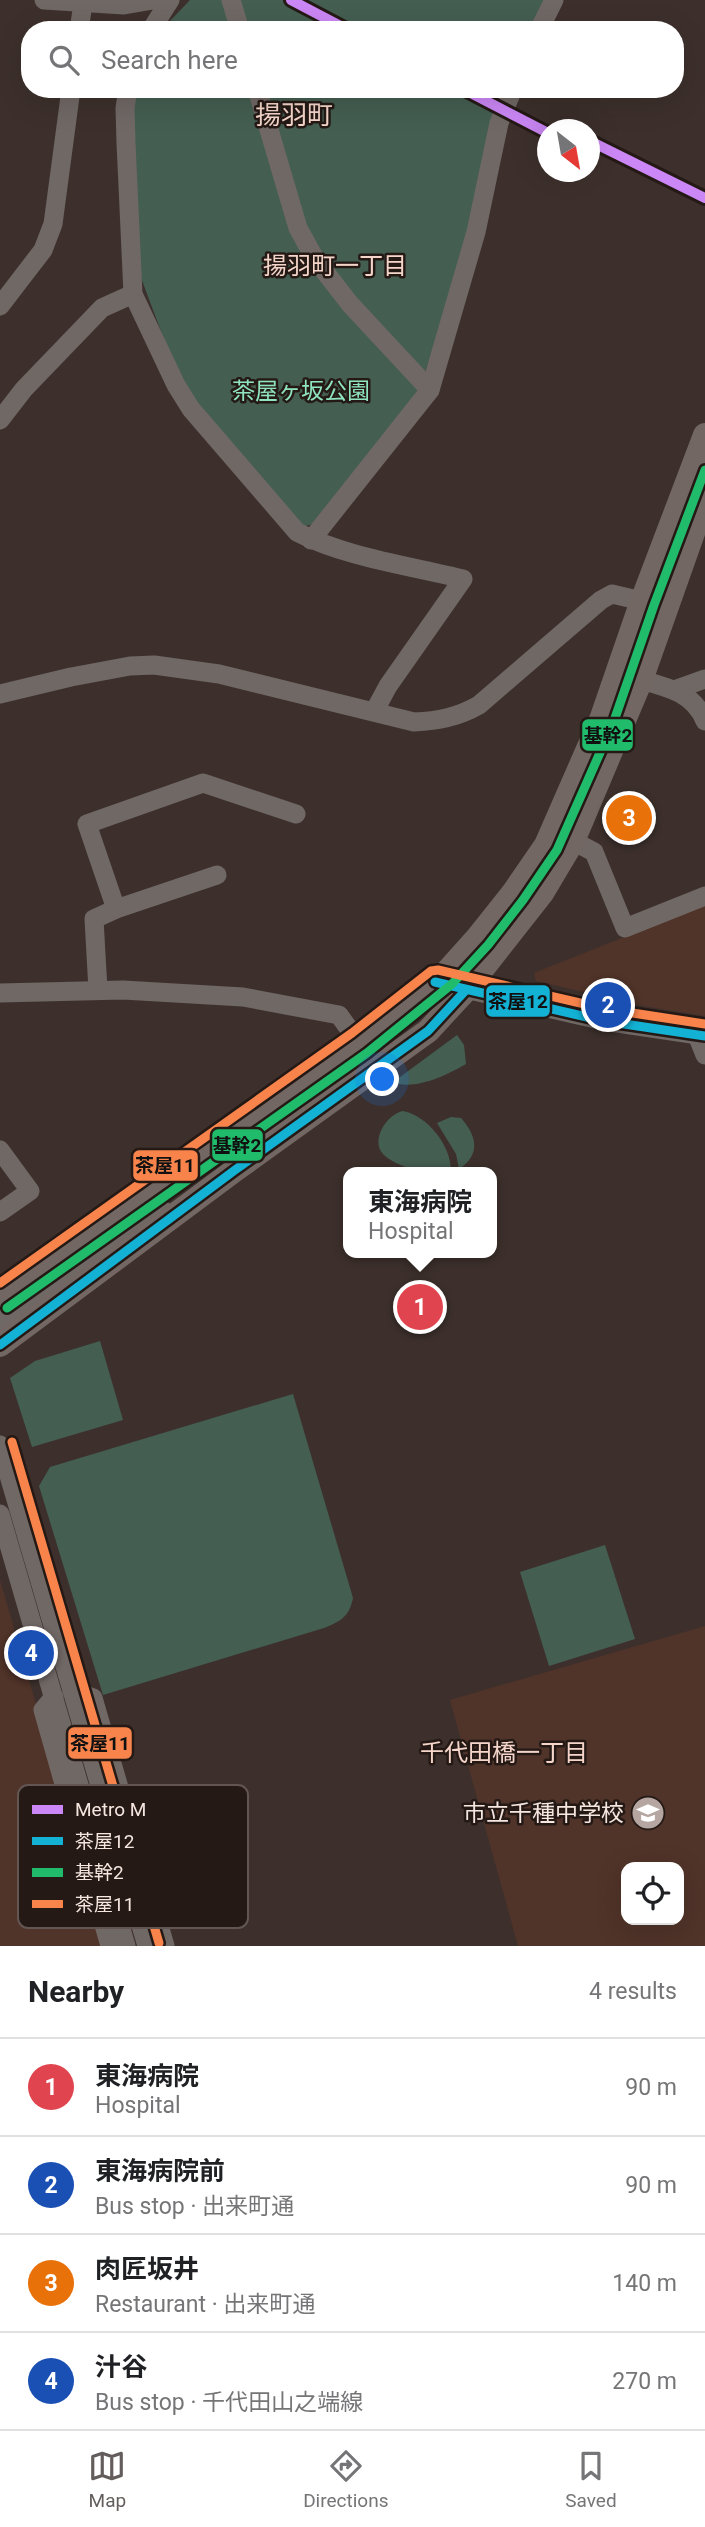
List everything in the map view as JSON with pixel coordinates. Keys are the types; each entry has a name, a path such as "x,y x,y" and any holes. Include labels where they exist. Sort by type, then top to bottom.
{"main road":[{"path":"0,1298 359,1043 444,975 495,915 546,845 602,717 642,601 705,435"},
{"path":"0,1345 428,1031 466,991 542,893 573,841 641,680 705,499"}],"street":[{"path":"44,0 124,5 153,0"},
{"path":"157,21 170,0"},
{"path":"231,0 237,21"},
{"path":"544,21 554,0"},
{"path":"80,21 83,4"},
{"path":"0,306 43,250 53,224 70,98"},
{"path":"127,98 125,143 133,294 191,409 297,532 311,540 342,550 463,579 388,686 374,712"},
{"path":"260,98 288,199 305,242 324,272 350,304 430,390"},
{"path":"311,540 430,390 476,232 499,123 509,98"},
{"path":"0,420 24,389 102,308 133,294"},
{"path":"0,694 82,675 130,666 154,665 219,674 414,722 438,721 463,714 497,691 601,600 612,594 642,601"},
{"path":"677,690 705,679"},
{"path":"641,680 677,690 701,710 705,721"},
{"path":"116,909 87,824 203,783 296,814"},
{"path":"573,841 594,852 625,928 705,896"},
{"path":"98,990 94,919 217,875"},
{"path":"435,982 604,1021 701,1035 705,1055"},
{"path":"0,993 98,990 243,997 340,1015 359,1043"},
{"path":"0,1150 30,1191 0,1212"},
{"path":"0,1321 117,1239 235,1170"},
{"path":"0,1444 101,1785"},
{"path":"0,1514 80,1785"},
{"path":"74,1691 93,1698 118,1785"},
{"path":"54,1697 43,1710 64,1785"},
{"path":"105,1928 110,1946"},
{"path":"121,1928 126,1946"},
{"path":"142,1928 147,1946"},
{"path":"160,1928 165,1946"}],"shaded area":[{"path":"705,905 705,1016 643,1006 536,981 534,973"},
{"path":"0,1580 59,1785 18,1785 18,1928 101,1928 106,1946 0,1946"},
{"path":"705,1626 705,1946 518,1946 450,1700"}],"green space":[{"path":"190,0 224,0 230,21 170,21"},
{"path":"238,0 544,0 536,21 244,21"},
{"name":"茶屋ヶ坂公園","path":"134,98 254,98 281,196 418,388 419,397 314,524 301,527 195,404 178,376 140,275 133,151"},
{"name":"茶屋ヶ坂公園","path":"266,98 505,98 473,218 425,373 355,299 323,258 310,236 290,183"},
{"path":"457,1035 464,1045 466,1064 424,1082 398,1084 396,1080"},
{"path":"403,1111 412,1114 429,1126 442,1142 451,1167 408,1167 383,1154 379,1148 379,1135 386,1122"},
{"path":"451,1117 461,1118 470,1131 474,1151 461,1167 459,1167 456,1154 437,1123"},
{"path":"100,1341 123,1420 32,1447 10,1378 35,1361"},
{"path":"293,1394 353,1598 347,1614 324,1628 103,1695 39,1486 50,1467"},
{"path":"605,1545 635,1639 549,1666 520,1572"}],"metro line":[{"name":"M","path":"291,0 331,21"},
{"name":"M","path":"480,98 537,127"},
{"name":"M","path":"600,146 705,198"}],"transit line":[{"name":"基幹2","path":"7,1308 367,1053 452,984 488,945 557,850 614,721 705,470"},
{"name":"茶屋11","path":"0,1283 352,1033 431,971 438,970 606,1009 705,1024"},
{"name":"茶屋12","path":"435,982 604,1021 705,1036"},
{"name":"茶屋12","path":"0,1345 428,1031 465,991"},
{"name":"茶屋11","path":"12,1442 113,1785"},
{"name":"茶屋11","path":"155,1928 159,1943"}],"place":[{"name":"肉匠坂井","path":"629,818"},
{"name":"東海病院前","path":"608,1005"},
{"name":"東海病院","path":"420,1307"},
{"name":"汁谷","path":"31,1653"},
{"name":"市立千種中学校","path":"648,1813"}],"district":[{"name":"揚羽町","path":"294,115"},
{"name":"揚羽町一丁目","path":"335,266"},
{"name":"千代田橋一丁目","path":"504,1753"}]}
